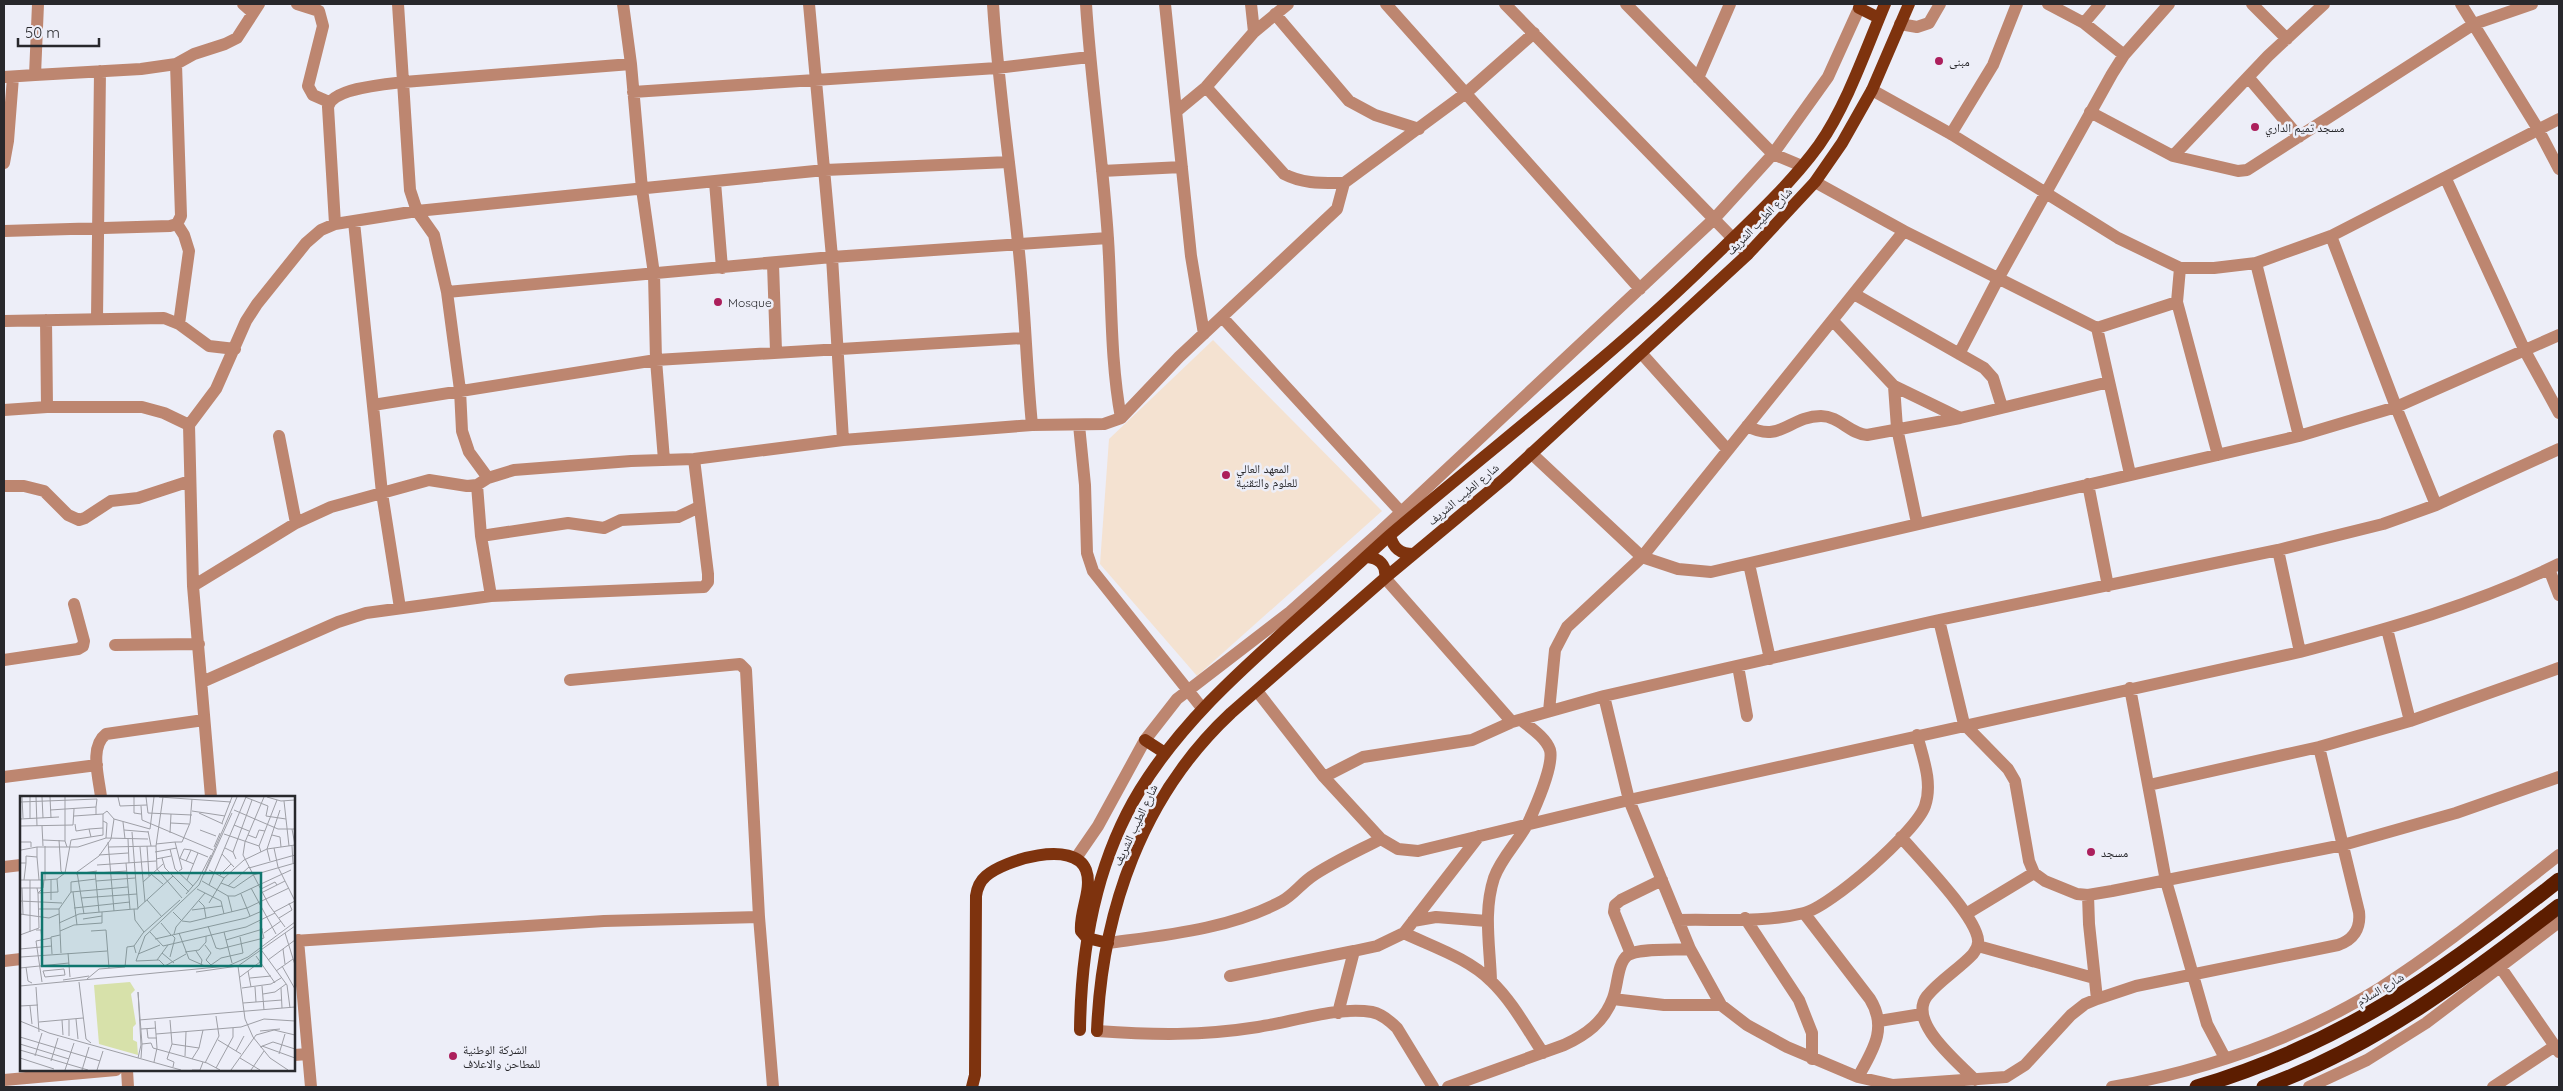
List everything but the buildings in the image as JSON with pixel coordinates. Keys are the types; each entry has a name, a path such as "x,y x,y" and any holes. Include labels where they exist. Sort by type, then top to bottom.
{"highway":[{"name":"شارع السلام","path":"2196,1087 2293,1054 2375,1012 2463,954 2559,880"},
{"path":"2264,1087 2339,1056 2390,1027 2559,906"}],"main road":[{"name":"شارع الطيب الشريف","path":"1080,1030 1082,968 1098,889 1117,838 1140,790 1165,753 1202,708 1390,536 1638,330 1734,237 1802,166 1821,143 1885,4"},
{"name":"شارع الطيب الشريف","path":"1097,1032 1100,992 1108,943 1127,872 1155,808 1170,783 1207,735 1385,578 1531,453 1642,354 1748,254 1815,182 1842,143 1872,90 1909,4"},
{"path":"1860,6 1879,18"},
{"path":"1390,536 1395,548 1400,552 1413,554"},
{"path":"1367,557 1375,558 1382,563 1385,570 1385,578"},
{"path":"1146,740 1165,753"},
{"path":"972,1087 975,1075 976,896 978,886 985,877 995,870 1033,857 1058,853 1076,858 1082,863 1088,877 1081,928 1083,935 1087,938 1108,943"}],"street":[{"path":"35,75 38,4"},
{"path":"297,4 319,10 322,16 323,26 308,86 313,95 329,102"},
{"path":"400,4 410,190 417,210 434,235 447,292 460,390 460,416 465,443 469,452 488,478"},
{"path":"623,4 631,64 642,189 654,274 656,360 664,460"},
{"path":"809,4 832,257 843,440"},
{"path":"993,4 997,68 1018,245 1032,425"},
{"path":"1086,4 1089,57 1108,238 1115,384 1121,418"},
{"path":"1165,4 1191,256 1204,334"},
{"path":"1251,4 1254,32"},
{"path":"1177,111 1206,87 1254,32 1288,4"},
{"path":"1386,4 1640,289"},
{"path":"1506,4 1714,219 1734,237 1748,254"},
{"path":"1626,4 1773,154 1802,166"},
{"path":"1698,78 1730,4"},
{"path":"1900,24 1917,27 1929,23 1940,4"},
{"path":"1951,134 1993,65 2016,4"},
{"path":"2048,4 2084,22 2124,55"},
{"path":"2084,22 2100,4"},
{"path":"1960,354 1999,277 2090,112 2124,55 2169,4"},
{"path":"2252,4 2286,39"},
{"path":"2173,156 2248,77 2324,4"},
{"path":"2462,4 2538,129 2559,169"},
{"path":"2090,112 2173,156 2238,171 2247,170 2474,24 2532,4"},
{"path":"4,162 8,141 8,77 141,69 176,64 194,54 237,38 251,6"},
{"path":"1076,858 1098,826 1146,740 1164,714 1186,690 1290,612 1401,512 1714,219 1773,154 1828,77 1860,6"},
{"path":"1275,14 1349,101 1375,115 1419,129"},
{"path":"1206,87 1284,174 1297,181 1344,184 1466,93 1534,32"},
{"path":"633,92 997,68 1089,57"},
{"path":"4,232 170,226 177,224 181,216 176,64"},
{"path":"335,224 329,102 334,97 367,87 404,82 631,64"},
{"path":"96,319 100,71"},
{"path":"2248,77 2299,137"},
{"path":"1872,90 1951,134 2118,238 2180,268 2214,268 2256,263 2331,236 2446,179 2559,118"},
{"path":"211,796 193,586 189,425 216,389 246,321 257,304 306,242 321,230 335,224 417,210 825,170 1009,162"},
{"path":"1102,171 1182,167"},
{"path":"2446,179 2525,351 2559,412"},
{"path":"715,182 722,268"},
{"path":"1815,182 1904,231 1999,277 2097,328 2177,302"},
{"path":"193,586 296,523 331,507 433,480 460,486 477,485 488,478 514,470 631,461 694,459 843,440 1032,425 1104,424 1121,418 1204,334 1337,209 1344,184"},
{"path":"354,222 382,493 400,608"},
{"path":"177,224 184,235 189,252 179,324"},
{"path":"1549,711 1555,650 1562,634 1573,620 1642,557 1727,449 1834,322 1904,231"},
{"path":"2331,236 2396,407 2436,505"},
{"path":"447,292 773,264 832,257 1108,238"},
{"path":"2256,263 2299,436"},
{"path":"773,264 776,351"},
{"path":"2180,268 2177,302 2218,455"},
{"path":"1854,294 1960,354 1989,373 2002,407"},
{"path":"1222,317 1401,512"},
{"path":"4,321 164,318 179,324 209,346 235,349"},
{"path":"46,320 47,407"},
{"path":"1834,322 1894,386 1960,418"},
{"path":"2097,328 2130,474"},
{"path":"1531,453 1642,557 1678,569 1694,572 1711,572 2299,436 2396,407 2559,336"},
{"path":"373,406 460,390 656,360 776,351 1024,338"},
{"path":"1642,354 1727,449"},
{"path":"1746,426 1768,434 1810,418 1821,416 1832,417 1861,435 1960,418 2108,382"},
{"path":"1894,386 1897,428 1917,523"},
{"path":"4,410 47,407 142,406 164,413 189,425"},
{"path":"1079,425 1085,485 1087,553 1093,571 1202,708"},
{"path":"279,436 296,523"},
{"path":"1324,777 1363,757 1472,740 1517,721 1604,696 1939,620 2278,550 2383,524 2436,505 2559,449"},
{"path":"202,682 338,622 366,613 491,596 704,587 708,582 708,574 694,459"},
{"path":"4,486 24,486 44,491 68,515 79,520 110,501 138,498 190,481"},
{"path":"2088,484 2108,586"},
{"path":"477,485 481,536 491,596"},
{"path":"481,536 568,523 604,528 621,520 656,520 678,516 699,507"},
{"path":"2278,550 2300,652"},
{"path":"1749,564 1770,658"},
{"path":"1257,691 1324,777 1381,839 1398,848 1418,851 1528,823 1964,724 2300,652 2387,629 2460,605 2554,567 2559,595"},
{"path":"1385,578 1517,721 1545,741 1550,750 1550,765 1528,823 1495,876 1487,921 1491,980"},
{"path":"4,660 78,649 83,646 84,641 74,604"},
{"path":"1939,620 1964,724 2008,768 2016,781 2029,861 2034,873 2064,890 2088,895 2343,845 2456,813 2559,777"},
{"path":"2387,629 2410,721"},
{"path":"115,645 199,644"},
{"path":"570,680 726,664 740,664 744,666 748,682 759,917 773,1087"},
{"path":"1738,666 1747,716"},
{"path":"2149,785 2319,747 2410,721 2559,668"},
{"path":"2130,688 2166,881 2192,977 2210,1033 2225,1058"},
{"path":"1604,696 1629,800 1690,949 1721,1005 1747,1025 1812,1059 1858,1077 1893,1085 1998,1079 2014,1074 2044,1046 2071,1015 2085,1004 2097,999 2136,986 2192,977 2338,945 2350,939 2355,933 2360,920 2319,747"},
{"path":"101,796 98,744 106,734 204,720"},
{"path":"1678,920 1745,918 1804,913 1819,908 1836,897 1901,837 1924,808 1928,795 1924,761 1917,735"},
{"path":"4,777 98,765"},
{"path":"1230,976 1377,946 1404,933 1479,836"},
{"path":"1901,837 1966,914 1976,931 1978,946 1967,961 1927,996 1922,1014 1926,1026 1974,1080"},
{"path":"1108,943 1187,931 1228,921 1269,907 1284,900 1324,869 1381,839"},
{"path":"2112,1087 2180,1073 2284,1037 2330,1016 2379,988 2418,962 2559,855"},
{"path":"4,866 20,865"},
{"path":"1966,914 2034,873"},
{"path":"1631,954 1614,912 1615,905 1621,900 1662,880"},
{"path":"2088,895 2097,999"},
{"path":"1804,913 1870,999 1879,1021 1879,1031 1875,1046 1858,1077"},
{"path":"312,1087 296,940 604,921 759,917"},
{"path":"1413,921 1436,917 1487,921"},
{"path":"1745,918 1799,1000 1812,1033 1812,1059"},
{"path":"2309,1087 2367,1060 2441,1012 2559,922"},
{"path":"1404,933 1461,960 1491,980 1506,998 1543,1053"},
{"path":"1978,946 2094,978"},
{"path":"1448,1087 1543,1053 1582,1036 1600,1021 1613,999 1622,962 1631,954 1690,949"},
{"path":"1338,1013 1354,951"},
{"path":"4,961 20,959"},
{"path":"2493,1087 2557,1049 2500,968"},
{"path":"1613,999 1664,1005 1721,1005"},
{"path":"1097,1032 1164,1036 1194,1035 1338,1013 1372,1012 1390,1021 1433,1087"},
{"path":"1879,1021 1922,1014"},
{"path":"295,1055 308,1054"},
{"path":"4,1080 105,1071"},
{"path":"127,1071 128,1087"}],"shaded area":[{"name":"المعهد العالي للعلوم والتقنية","path":"1213,340 1382,511 1197,676 1100,564 1109,439"}],"place":[{"name":"مبنى","path":"1939,61"},
{"name":"مسجد تميم الداري","path":"2255,127"},
{"name":"Mosque","path":"718,302"},
{"name":"المعهد العالي للعلوم والتقنية","path":"1226,475"},
{"name":"مسجد","path":"2091,852"},
{"name":"الشركة الوطنية للمطاحن والاعلاف","path":"453,1056"}]}
